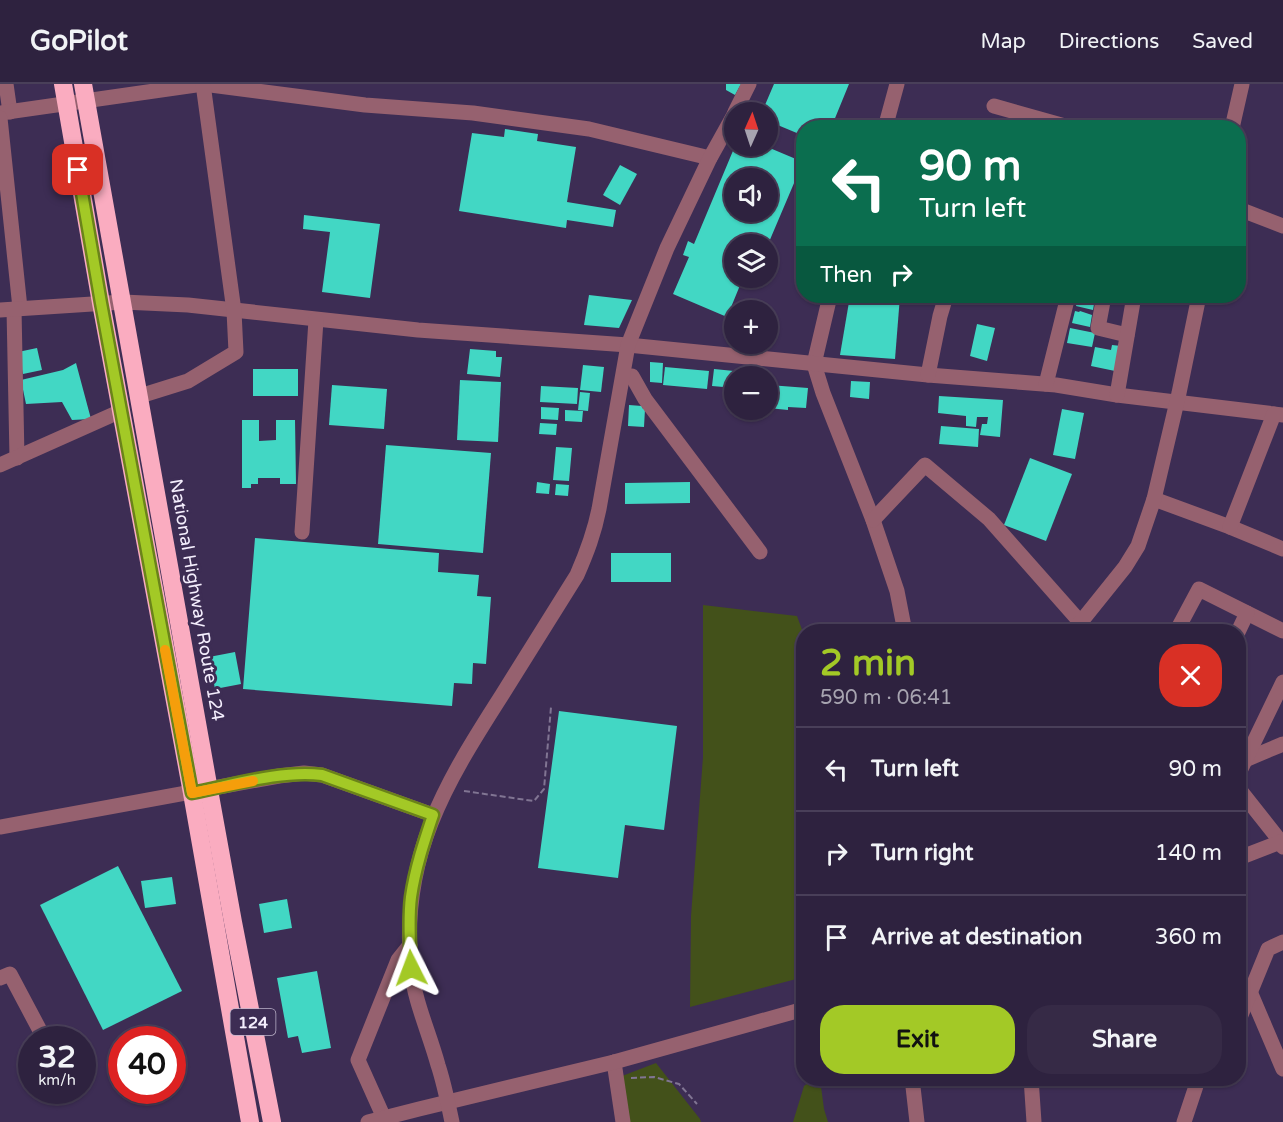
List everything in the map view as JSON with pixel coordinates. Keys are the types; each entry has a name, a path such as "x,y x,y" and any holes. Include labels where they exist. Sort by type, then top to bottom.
{"highway":[{"name":"National Highway Route 124","path":"63,84 121,411 201,791 235,933 272,1122"},
{"name":"National Highway Route 124","path":"85,92 140,396 250,1122"}],"street":[{"path":"6,84 3,114 17,458"},
{"path":"3,114 67,103 85,92 203,84 365,105 473,113 589,129 710,158"},
{"path":"140,396 188,381 236,352 234,311 203,84"},
{"path":"740,102 749,84"},
{"path":"887,120 897,84"},
{"path":"1234,120 1242,84"},
{"path":"994,106 1044,120"},
{"path":"452,1122 438,1064 415,994 410,920 413,885 423,846 433,815 466,751 571,585 587,552 598,517 628,345 667,248 724,133"},
{"path":"1246,212 1283,226"},
{"path":"11,309 123,302 188,305 418,330 628,345 928,375 1046,384 1117,395 1279,414 1230,526"},
{"path":"828,303 814,364 823,393 873,520 897,591 903,624"},
{"path":"928,375 944,303"},
{"path":"1046,384 1066,303"},
{"path":"1103,303 1098,328 1127,335"},
{"path":"1117,395 1133,303"},
{"path":"1084,624 1138,546 1154,499 1177,402 1197,303"},
{"path":"302,532 316,320"},
{"path":"632,375 645,399 760,552"},
{"path":"0,465 121,411"},
{"path":"873,520 925,465 989,519 1076,624"},
{"path":"1154,499 1230,526 1283,549"},
{"path":"1180,624 1198,589 1283,631"},
{"path":"1242,624 1247,613"},
{"path":"1246,758 1283,682"},
{"path":"1246,764 1283,744"},
{"path":"0,827 304,773 322,775 433,815"},
{"path":"1246,798 1282,843 1246,856"},
{"path":"1246,1005 1268,950 1283,942"},
{"path":"384,1118 358,1060 398,960 410,945"},
{"path":"0,978 10,974 38,1026"},
{"path":"1251,994 1283,1069"},
{"path":"368,1122 614,1062 796,1011"},
{"path":"614,1062 623,1122"},
{"path":"913,1086 917,1122"},
{"path":"1032,1086 1034,1122"},
{"path":"1184,1122 1196,1086"}],"path":[{"path":"464,791 534,801 544,789 551,707"},
{"path":"631,1078 654,1077 679,1084 697,1104"}],"green space":[{"path":"703,605 797,616 800,624 796,624 796,979 690,1007 691,916 703,757"},
{"path":"656,1063 701,1122 629,1122 622,1076"},
{"path":"804,1086 821,1086 828,1122 793,1122"}],"building":[{"path":"726,84 741,84 735,95 726,90"},
{"path":"774,84 849,84 834,120 796,120 796,133 778,125 778,102 766,102"},
{"path":"505,129 538,134 537,141 576,147 567,202 616,210 613,227 567,220 566,228 459,211 472,133 504,137"},
{"path":"778,151 796,159 796,178 778,221 778,168 726,168 731,156 778,156"},
{"path":"620,165 637,174 620,205 603,195"},
{"path":"724,172 724,222 778,222 772,234 724,234 724,288 739,288 734,300 724,300 724,316 673,294 689,257 683,255 688,241 694,244"},
{"path":"304,215 380,224 370,298 322,292 330,232 303,229"},
{"path":"589,295 632,300 619,328 584,325"},
{"path":"849,303 899,303 895,359 840,355"},
{"path":"1077,303 1094,303 1093,310 1076,306"},
{"path":"1075,311 1092,315 1090,327 1072,323"},
{"path":"977,324 995,328 987,361 970,356"},
{"path":"1070,328 1095,333 1092,347 1067,343"},
{"path":"1112,345 1121,346 1115,371 1091,366 1095,347 1111,350"},
{"path":"37,348 42,370 23,374 18,352"},
{"path":"470,349 496,351 496,357 502,357 500,377 467,374"},
{"path":"650,362 663,363 662,383 650,382"},
{"path":"76,363 91,419 72,420 62,402 26,404 21,380 63,370"},
{"path":"583,365 604,367 601,392 580,390"},
{"path":"665,367 709,371 707,389 663,385"},
{"path":"253,369 298,369 298,396 253,396"},
{"path":"714,369 724,370 724,387 712,386"},
{"path":"460,380 501,382 498,442 457,440"},
{"path":"851,381 870,382 869,399 850,397"},
{"path":"332,385 387,389 384,429 329,425"},
{"path":"541,386 578,388 577,404 540,402"},
{"path":"778,386 808,388 806,408 788,407 788,410 778,409"},
{"path":"580,392 590,393 588,411 578,410"},
{"path":"939,396 1003,400 1000,437 980,435 982,424 987,424 988,417 977,417 976,427 966,426 966,416 938,413"},
{"path":"629,405 642,406 645,409 644,427 628,426"},
{"path":"541,407 559,408 558,420 541,419"},
{"path":"1062,409 1084,413 1075,459 1053,455"},
{"path":"565,410 583,411 582,422 565,421"},
{"path":"242,420 259,420 259,441 276,440 276,420 295,420 296,484 280,484 280,478 258,478 258,484 251,484 251,488 242,488"},
{"path":"540,423 557,424 556,435 539,434"},
{"path":"941,426 979,429 978,447 939,444"},
{"path":"386,445 491,453 483,553 378,544"},
{"path":"556,447 572,448 569,481 553,480"},
{"path":"1030,458 1072,474 1046,541 1004,525"},
{"path":"537,482 550,484 549,494 536,493"},
{"path":"690,482 690,503 625,504 625,483"},
{"path":"556,484 569,485 568,496 555,495"},
{"path":"255,538 439,553 438,572 479,575 477,596 491,597 486,664 473,663 472,684 454,683 452,706 243,689"},
{"path":"611,553 671,553 671,582 611,582"},
{"path":"235,652 241,684 215,689 209,657"},
{"path":"559,711 677,726 664,830 625,825 618,878 538,868"},
{"path":"118,866 182,991 103,1030 40,905"},
{"path":"172,877 176,904 145,908 141,881"},
{"path":"287,899 292,928 264,933 259,904"},
{"path":"317,971 331,1048 302,1053 298,1036 288,1038 277,978"}],"slow traffic":[{"path":"165,650 192,793 253,781"}],"route":[{"path":"78,170 192,793 304,773 322,775 433,815 415,874 411,897 411,968"}]}
